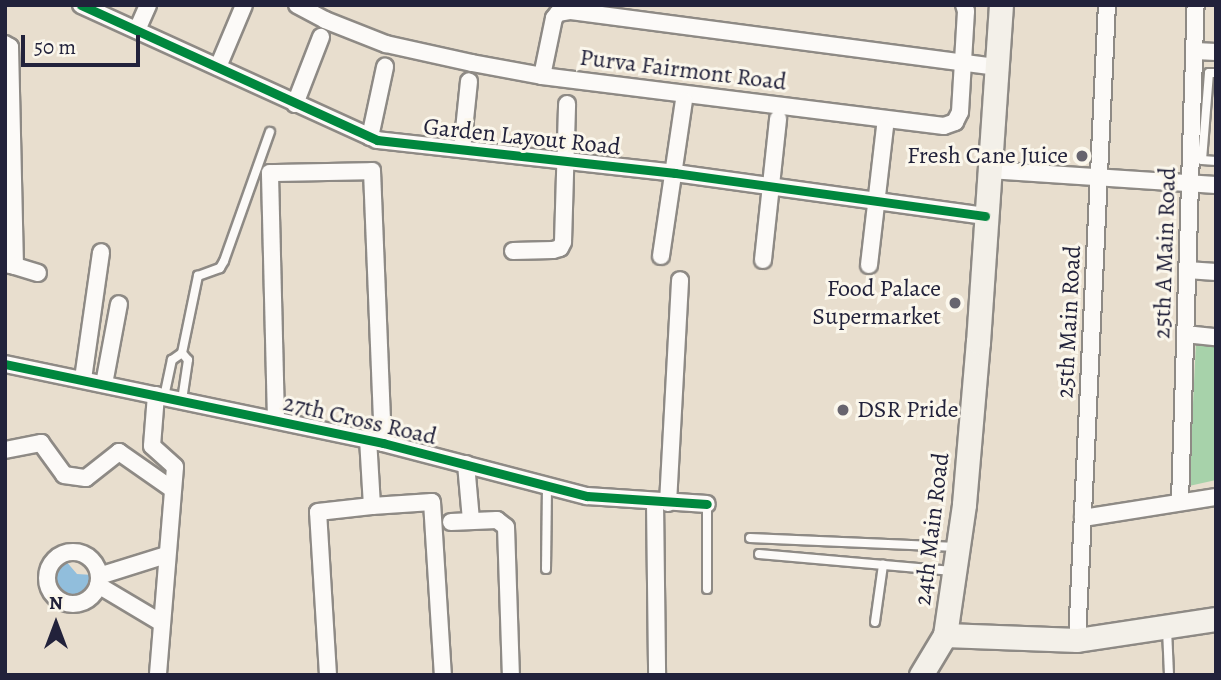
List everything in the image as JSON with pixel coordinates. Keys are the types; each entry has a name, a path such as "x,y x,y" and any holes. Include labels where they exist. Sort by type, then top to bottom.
{"street":[{"name":"Garden Layout Road","path":"81,5 377,140 676,173 985,216"},
{"path":"137,30 148,5"},
{"path":"218,67 244,5"},
{"name":"Purva Fairmont Road","path":"297,5 325,20 386,44 542,76 944,126 955,122 960,112 964,64 964,5"},
{"name":"24th Main Road","path":"921,675 945,635 958,547 978,342 1001,5"},
{"name":"25th Main Road","path":"1077,640 1107,5"},
{"name":"25th A Main Road","path":"1180,502 1196,5"},
{"path":"542,76 554,18 558,13 571,11 964,64 998,66"},
{"path":"295,104 321,37"},
{"path":"5,44 10,47 10,265 38,273"},
{"path":"1195,51 1216,52"},
{"path":"370,136 385,67"},
{"path":"462,149 469,81"},
{"path":"661,256 676,173 684,101"},
{"path":"513,251 560,248 563,242 568,104"},
{"path":"763,260 778,119"},
{"path":"869,265 885,127"},
{"path":"989,170 1216,185"},
{"path":"276,420 270,173 372,171 375,441 372,506"},
{"path":"83,379 101,252"},
{"path":"1187,270 1216,272"},
{"path":"657,675 662,503 680,279"},
{"path":"104,384 118,304"},
{"path":"92,330 113,335"},
{"path":"1185,334 1216,337"},
{"name":"27th Cross Road","path":"5,364 375,441 586,496 707,504"},
{"path":"158,675 174,467 152,446 160,396"},
{"path":"5,450 41,443 64,475 86,478 119,452 173,489"},
{"path":"467,464 471,520"},
{"path":"1083,518 1216,497"},
{"path":"328,675 318,512 432,502 443,675"},
{"path":"451,522 497,520 506,527 511,675"},
{"path":"160,622 99,581 166,555"},
{"path":"945,635 1077,640 1167,629 1216,619"}],"lane":[{"path":"1216,73 1209,73 1202,160 1216,161"},
{"path":"160,396 172,360 182,353 198,276 220,268 224,261 270,132"},
{"path":"182,353 188,360 182,400"},
{"path":"546,569 547,485"},
{"path":"707,504 707,589"},
{"path":"750,538 958,547"},
{"path":"760,554 955,571"},
{"path":"875,622 883,565"},
{"path":"1167,629 1169,675"}],"green space":[{"path":"1196,342 1216,344 1216,480 1189,486"}],"water":[{"path":"65,560 77,574 93,575 96,583 85,589 84,600 80,603 55,597 56,580 53,570 57,563"}],"cycle path":[{"path":"81,5 377,140 675,173 985,216"},
{"path":"5,364 383,443 587,496 707,504"}],"place":[{"name":"Fresh Cane Juice","path":"1082,156"},
{"name":"Food Palace Supermarket","path":"955,303"},
{"name":"DSR Pride","path":"843,410"}]}
